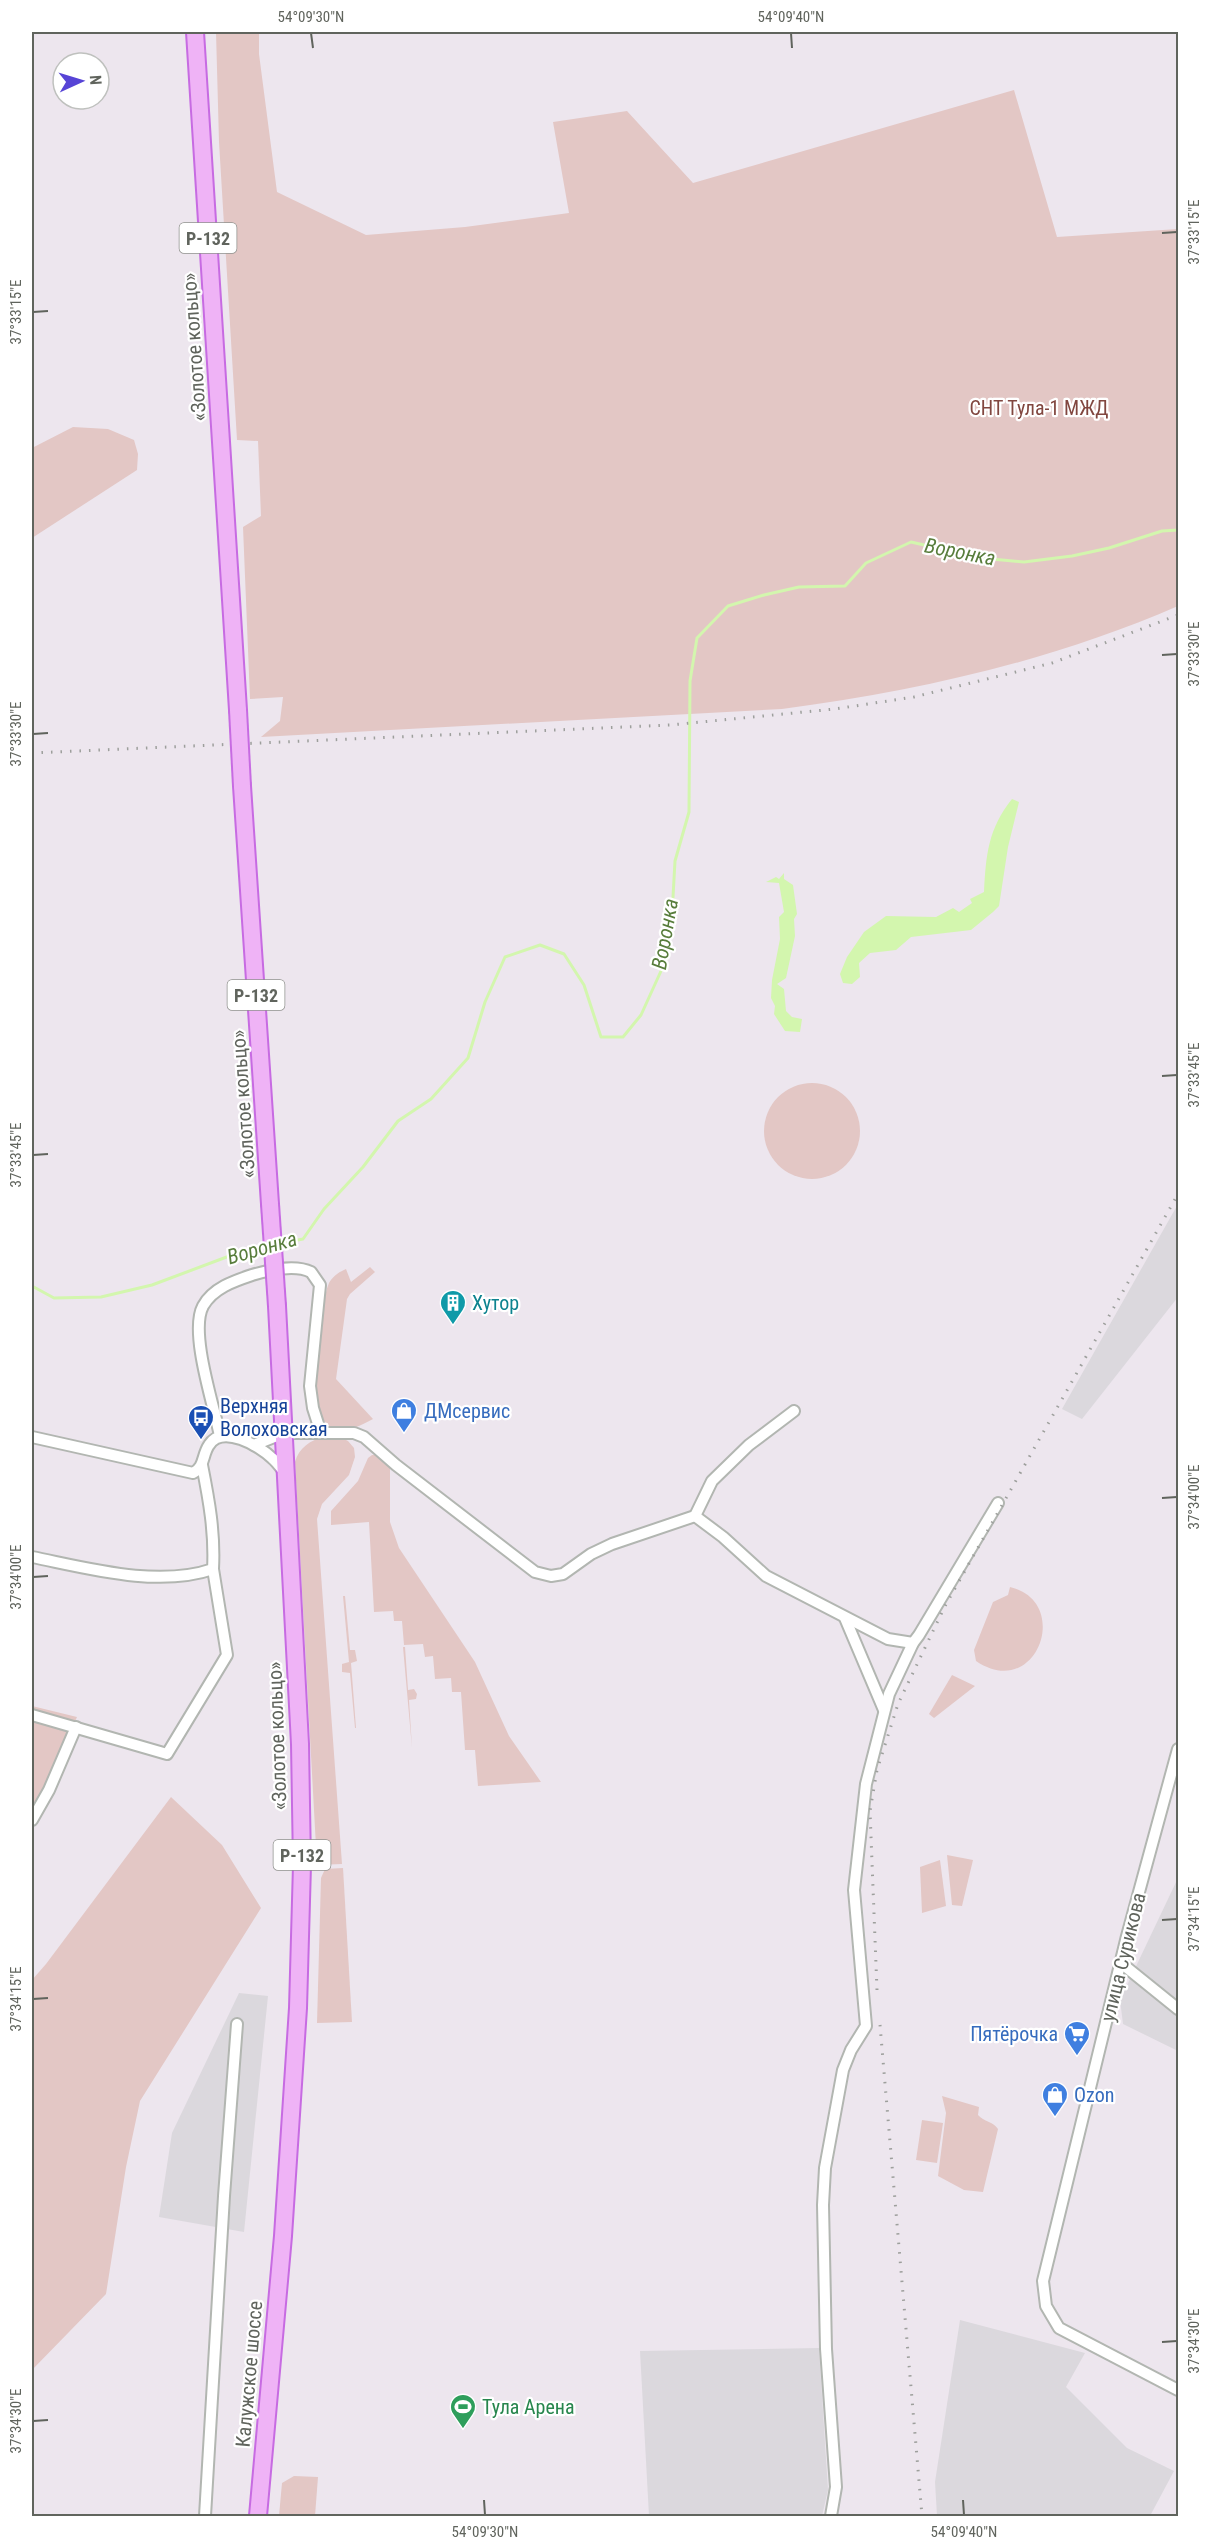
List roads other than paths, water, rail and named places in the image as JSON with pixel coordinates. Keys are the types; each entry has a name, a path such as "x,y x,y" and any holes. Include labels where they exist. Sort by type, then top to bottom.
{"main road":[{"name":"«Золотое кольцо»","path":"195,32 277,1306 300,1744 302,1865 298,2008 283,2236"},
{"name":"Калужское шоссе","path":"258,2517 283,2236"}],"street":[{"path":"220,1436 200,1346 198,1327 201,1311 214,1293 232,1283 257,1274 291,1268 311,1272 320,1285 310,1386 313,1408 321,1433"},
{"path":"254,1445 284,1433 354,1433 364,1437 396,1465 536,1572 543,1575 563,1574 591,1554 612,1544 695,1516 712,1481 748,1445 794,1411"},
{"path":"220,1436 254,1445 272,1458 286,1474"},
{"path":"32,1437 195,1472 202,1465 208,1445 220,1436"},
{"path":"32,1715 166,1754 227,1655 213,1569 214,1540 211,1506 202,1465"},
{"path":"831,2517 836,2487 826,2349 823,2186 830,2134 843,2070 850,2050 866,2026 854,1880 866,1784 892,1685 913,1643 920,1635 998,1503"},
{"path":"695,1516 723,1537 766,1576 888,1639 913,1643"},
{"path":"32,1557 94,1569 159,1577 195,1575 213,1569"},
{"path":"845,1618 884,1710"},
{"path":"32,1820 49,1790 76,1727"},
{"name":"улица Сурикова","path":"1179,1749 1121,1963 1043,2281 1046,2306 1059,2328 1179,2390"},
{"path":"1121,1963 1179,2009"},
{"path":"205,2517 224,2196 237,2024"}],"waterway":[{"name":"Воронка","path":"277,1244 303,1239 324,1209 363,1167 398,1121 431,1099 468,1058 485,1002 505,957 540,945 564,954 584,985 601,1037 623,1037 641,1015 661,971 672,915 675,861 689,812 690,681 697,638 728,606 799,587 845,586 866,563 911,542 981,558 1024,562 1072,556 1109,548 1162,531 1178,530"},
{"name":"Воронка","path":"32,1286 54,1298 101,1297 152,1285 240,1252 268,1246"}],"railway":[{"path":"32,753 670,725 835,709 914,697 1052,663 1178,615"},
{"path":"877,1990 870,1811 877,1770 898,1704 945,1606 1178,1194"},
{"path":"880,2025 922,2516"}],"place":[{"name":"Хутор","path":"453,1326"},
{"name":"ДМсервис","path":"404,1434"},
{"name":"Верхняя Волоховская","path":"201,1441"},
{"name":"Пятёрочка","path":"1077,2057"},
{"name":"Ozon","path":"1055,2118"},
{"name":"Тула Арена","path":"463,2430"}],"park label":[{"name":"СНТ Тула-1 МЖД","path":"1039,408"}]}
